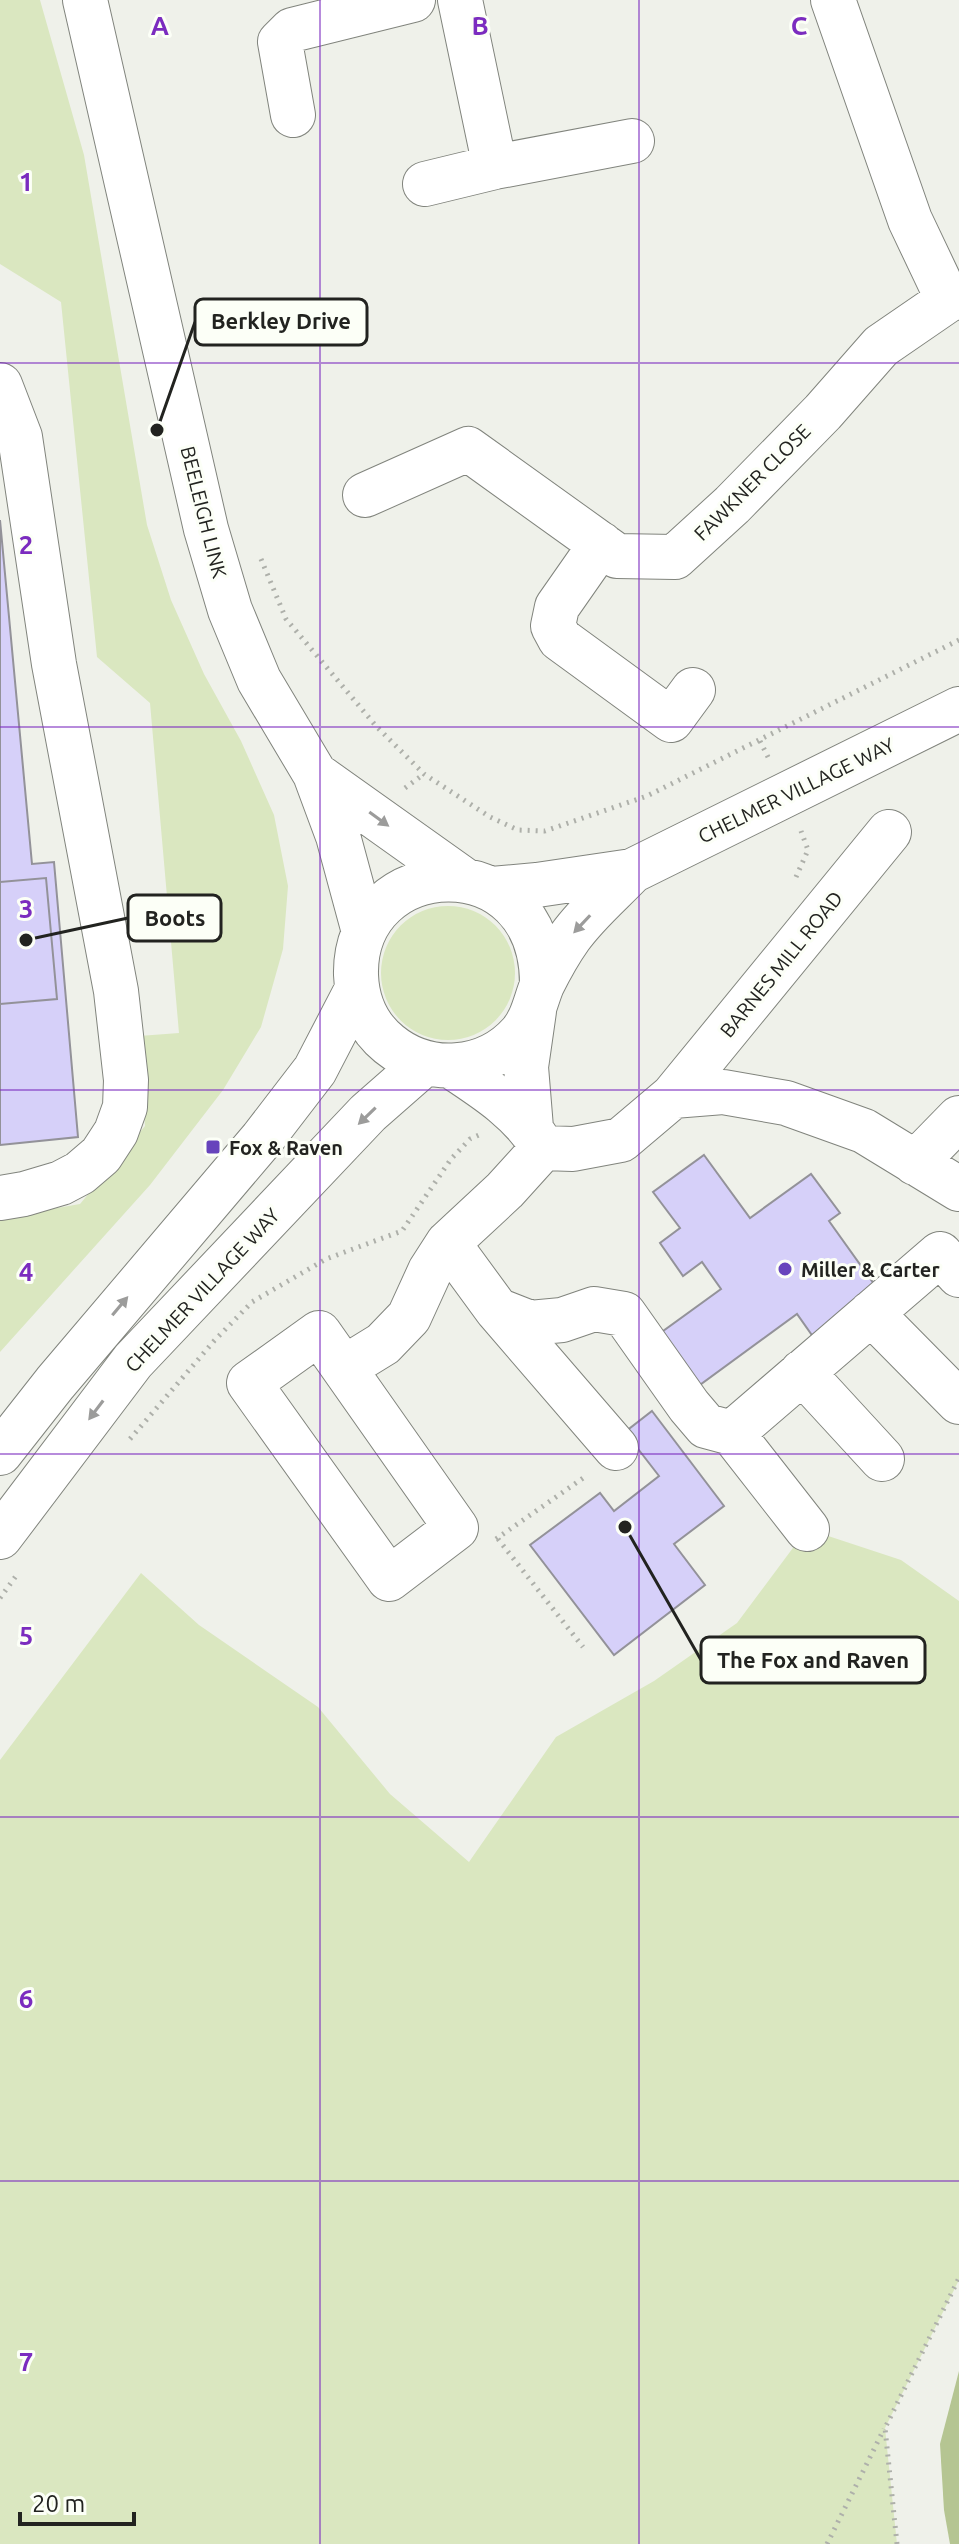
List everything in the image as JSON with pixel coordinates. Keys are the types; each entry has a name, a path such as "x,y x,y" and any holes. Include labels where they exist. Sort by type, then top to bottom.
{"street":[{"name":"BEELEIGH LINK","path":"85,0 206,529 230,610 259,680 315,774 338,836 364,932"},
{"path":"293,115 280,42 292,30 413,0"},
{"path":"460,0 495,167"},
{"name":"FAWKNER CLOSE","path":"365,495 468,449 617,556 675,557 732,505 823,412 881,346 954,299 910,220 833,0"},
{"path":"425,184 495,167 632,141"},
{"path":"0,385 20,437 54,664 116,991 126,1080 125,1107 116,1132 101,1155 80,1173 61,1183 0,1198"},
{"path":"601,544 557,607 553,626 560,639 671,720 693,690"},
{"name":"CHELMER VILLAGE WAY","path":"632,871 571,936 521,1033 501,1051 477,1062 438,1065 400,1053 380,1037 365,1015 356,991 356,961 364,932 381,907 405,890 434,880 537,885 632,871 959,709"},
{"name":"BEELEIGH LINK","path":"315,774 478,884"},
{"name":"BARNES MILL ROAD","path":"537,1138 573,1149 621,1140 673,1096 889,832"},
{"path":"344,1368 383,1344 409,1317 430,1271 448,1243 505,1190 537,1138 526,1067 542,960 533,931 516,906 478,884"},
{"name":"CHELMER VILLAGE WAY","path":"0,1453 55,1383 262,1139 315,1070 356,991"},
{"path":"438,1065 486,1089 537,1138"},
{"name":"CHELMER VILLAGE WAY","path":"0,1537 133,1361 368,1113 438,1065"},
{"path":"673,1096 723,1092 786,1103 864,1131 959,1189"},
{"path":"915,1163 959,1118"},
{"path":"448,1243 497,1310 616,1448"},
{"path":"732,1433 940,1254 959,1275"},
{"path":"497,1310 530,1323 562,1320 594,1309 624,1314 706,1426 732,1433 807,1529"},
{"path":"871,1313 959,1402"},
{"path":"319,1333 456,1528 389,1579 249,1383 319,1333"},
{"path":"802,1372 882,1459"},
{"path":"0,1403 55,1383"}],"path":[{"path":"760,741 959,640"},
{"path":"370,813 424,774"},
{"path":"456,1528 475,1533 484,1542 498,1539 597,1468 616,1448"},
{"path":"498,1539 583,1647"},
{"path":"827,2544 959,2278"},
{"path":"885,2428 897,2544"}],"shaded area":[{"path":"0,0 40,0 84,155 147,525 171,600 274,815 288,886 283,949 261,1027 223,1090 150,1185 0,1352 0,1218 80,1204 145,1126 139,1036 179,1033 150,703 97,657 61,302 0,264"},
{"path":"448,906 473,911 495,926 510,948 515,973 510,998 495,1020 473,1035 448,1040 423,1035 401,1020 386,998 381,973 386,948 401,926 423,911"},
{"path":"807,1529 901,1560 959,1601 959,2280 885,2428 897,2544 0,2544 0,1760 141,1573 199,1625 318,1707 390,1794 469,1862 556,1737 654,1681 737,1623"},
{"path":"959,2371 959,2544 950,2544 944,2510 940,2444"}],"building":[{"path":"0,520 32,864 54,862 78,1137 0,1145"},
{"path":"46,878 57,999 0,1004 0,882"},
{"name":"Miller & Carter","path":"704,1155 750,1218 811,1174 840,1213 829,1221 879,1291 814,1338 797,1314 697,1387 659,1334 721,1289 702,1262 683,1276 660,1243 680,1228 653,1192"},
{"path":"652,1411 724,1506 674,1544 705,1585 614,1655 530,1545 600,1493 614,1511 659,1476 625,1432"}],"place":[{"name":"Berkley Drive","path":"157,430"},
{"name":"Boots","path":"26,940"},
{"name":"Fox & Raven","path":"213,1147"},
{"name":"Miller & Carter","path":"785,1269"},
{"name":"The Fox and Raven","path":"625,1527"}]}
